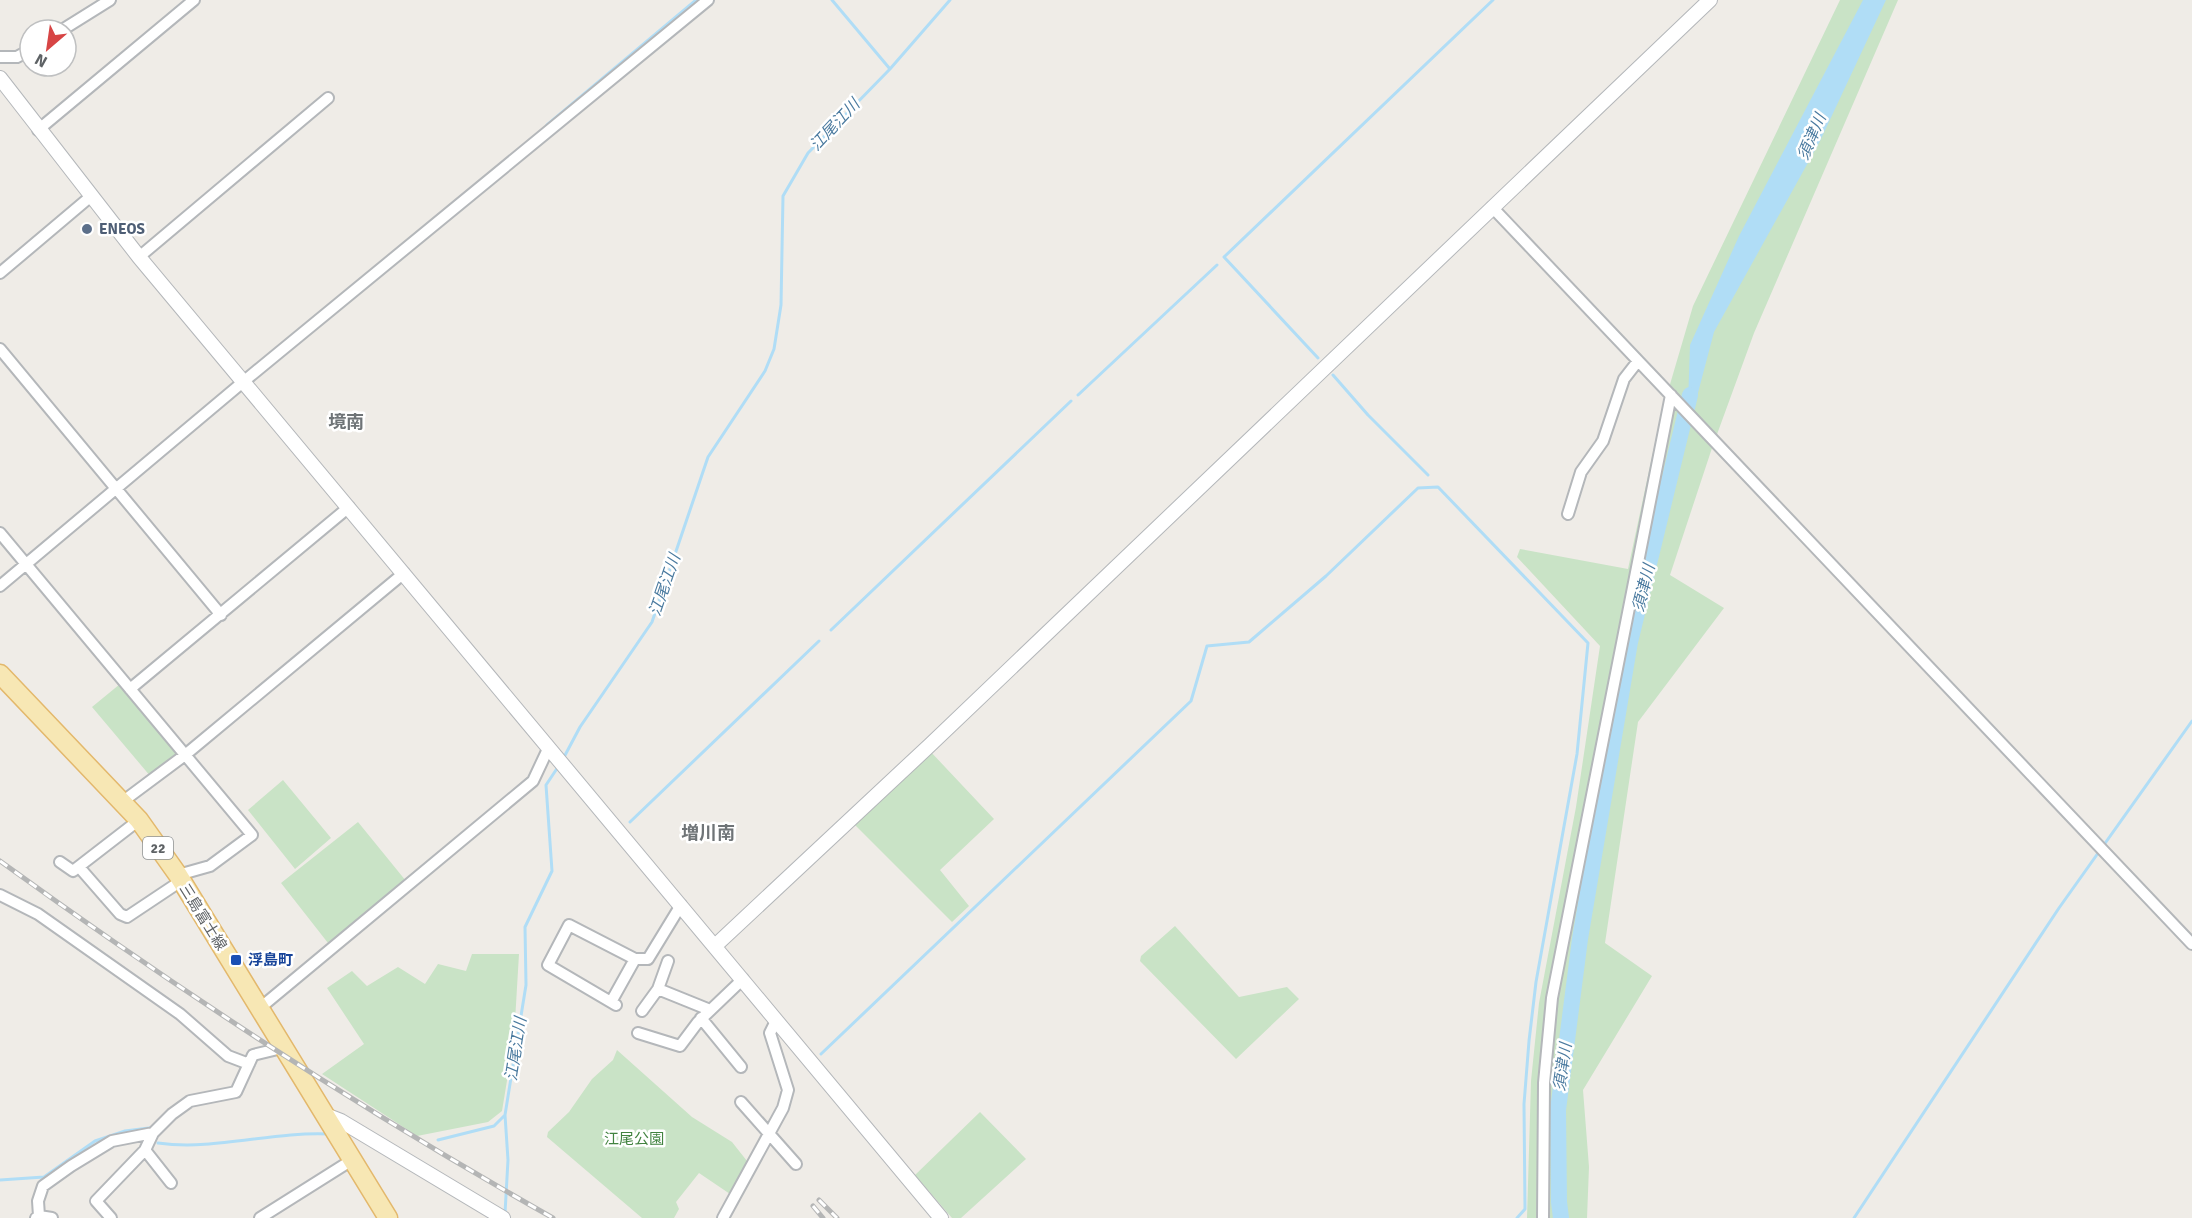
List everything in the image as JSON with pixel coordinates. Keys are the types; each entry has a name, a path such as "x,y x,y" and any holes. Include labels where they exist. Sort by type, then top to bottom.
{"main road":[{"name":"三島富士線","path":"0,674 138,820 179,878 388,1218"}],"street":[{"path":"78,20 110,0"},
{"path":"0,586 243,382 708,0"},
{"path":"716,945 930,745 1710,0"},
{"path":"38,130 191,1"},
{"path":"0,57 18,56"},
{"path":"0,78 90,197 139,257 404,573 550,752 716,945 776,1021 941,1218"},
{"path":"139,257 328,98"},
{"path":"0,273 90,197"},
{"path":"1492,207 2192,944"},
{"path":"0,349 221,615"},
{"path":"1568,514 1581,472 1603,441 1624,379 1638,361"},
{"path":"1543,1218 1544,1083 1552,998 1671,395"},
{"path":"130,689 349,507"},
{"path":"0,533 252,835 210,866 179,878 127,916 120,914 79,867"},
{"path":"122,802 185,755 404,573"},
{"path":"260,1008 533,781 550,752"},
{"path":"60,862 73,871 138,820"},
{"path":"0,895 38,914 180,1014 228,1056 249,1064"},
{"path":"635,959 613,1003 548,965 569,925 635,959 648,959 681,905"},
{"path":"642,1011 658,989 668,961"},
{"path":"638,1033 680,1046 701,1018 743,980"},
{"path":"658,989 710,1010"},
{"path":"701,1018 741,1067"},
{"path":"723,1218 735,1192 770,1136 788,1090 770,1033 776,1021"},
{"path":"111,1218 96,1201 145,1150 153,1133 190,1101 236,1092 253,1055 282,1048"},
{"path":"741,1102 796,1164"},
{"path":"331,1127 355,1130 503,1218"},
{"path":"52,1218 38,1217 38,1201 43,1186 112,1141 153,1133"},
{"path":"145,1150 171,1183"},
{"path":"260,1218 277,1214 352,1160"}],"green space":[{"path":"1840,0 1898,0 1754,333 1712,448 1670,575 1724,608 1638,722 1605,943 1652,976 1583,1090 1589,1167 1587,1218 1527,1218 1531,1081 1539,1003 1576,807 1600,646 1517,557 1520,549 1628,569 1661,415 1693,306"},
{"path":"120,684 178,753 151,777 92,707"},
{"path":"929,750 994,819 940,870 969,906 952,922 852,822"},
{"path":"283,780 331,838 295,869 248,810"},
{"path":"358,822 406,881 328,943 281,883"},
{"path":"1175,926 1239,997 1287,987 1299,999 1236,1059 1140,961 1141,956"},
{"path":"472,954 519,954 514,1038 502,1111 488,1122 417,1136 322,1074 364,1044 327,988 352,971 367,986 398,967 425,984 438,964 466,971"},
{"name":"江尾公園","path":"617,1050 692,1117 732,1142 747,1161 730,1194 699,1173 676,1202 679,1209 674,1218 642,1218 547,1137 548,1132 569,1112 592,1079 613,1060"},
{"path":"980,1112 1026,1159 961,1218 952,1218 915,1175"}],"water":[{"path":"1863,0 1886,0 1820,141 1714,332 1694,408 1688,404 1690,345 1739,236"}],"waterway":[{"path":"547,125 696,0"},
{"path":"832,0 890,69"},
{"name":"江尾江川","path":"563,759 580,727 652,622 708,457 765,371 774,349 781,305 783,196 808,153 890,69 950,0"},
{"path":"1318,358 1224,257 1493,0"},
{"path":"1078,395 1217,265"},
{"path":"1333,375 1368,415 1428,475"},
{"name":"須津川","path":"1561,1218 1558,1110 1580,939 1630,642 1690,395"},
{"path":"831,630 1071,401"},
{"path":"821,1054 1191,701 1207,646 1249,642 1326,576 1418,488 1438,487 1588,643 1577,754 1536,982 1524,1104 1525,1209 1517,1218"},
{"path":"630,822 819,641"},
{"path":"1854,1218 2059,908 2192,721"},
{"name":"江尾江川","path":"505,1213 508,1160 505,1115 526,985 525,927 552,871 546,785 558,767"},
{"path":"438,1140 494,1126 505,1115"},
{"path":"0,1180 44,1177 95,1141 125,1131 149,1128"},
{"path":"158,1143 201,1145 287,1135 330,1134"}],"railway":[{"path":"0,861 135,956 341,1092 553,1218"},
{"path":"819,1200 837,1218"},
{"path":"813,1206 823,1218"}],"place":[{"name":"ENEOS","path":"87,229"},
{"name":"浮島町","path":"236,960"}],"district":[{"name":"境南","path":"346,422"},
{"name":"増川南","path":"708,833"}]}
